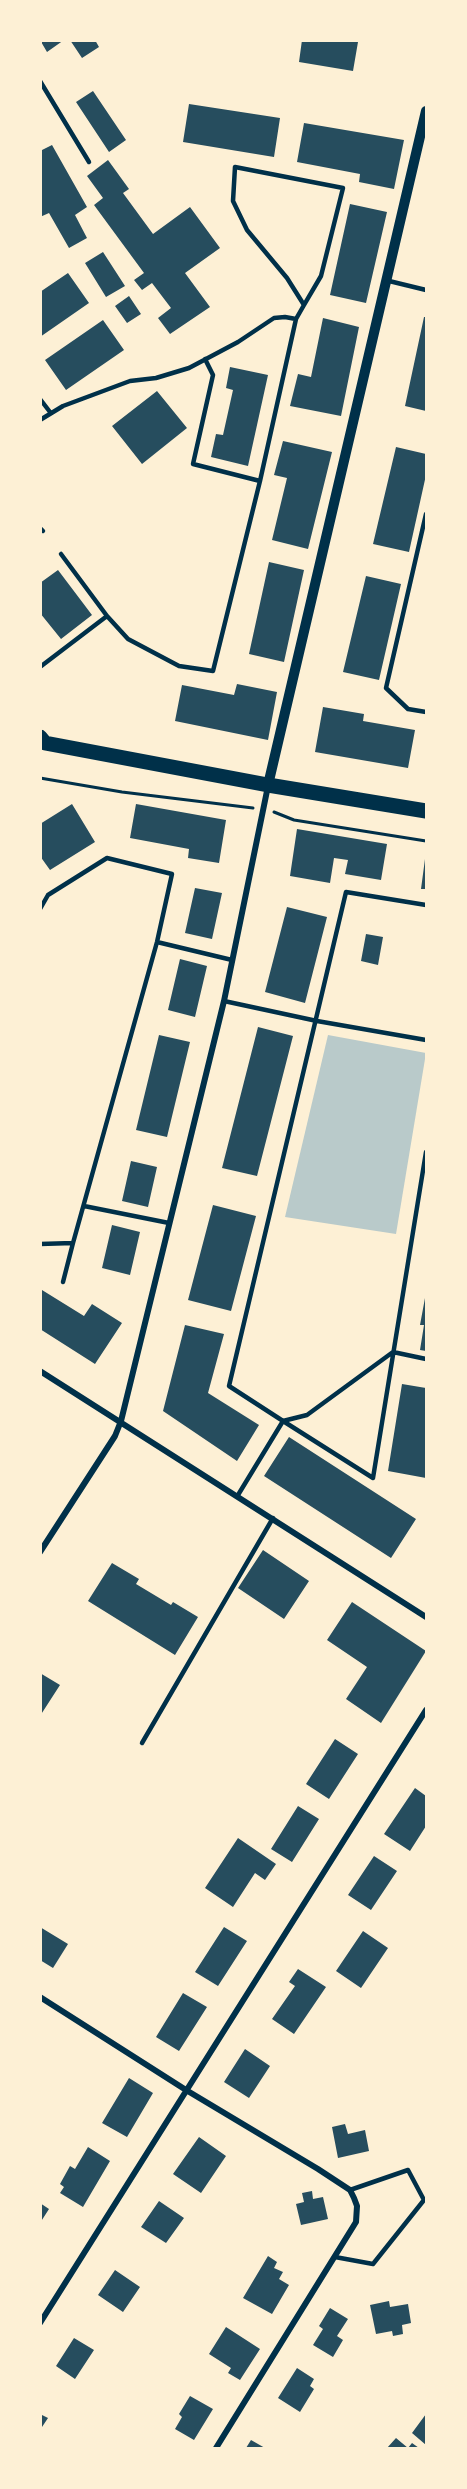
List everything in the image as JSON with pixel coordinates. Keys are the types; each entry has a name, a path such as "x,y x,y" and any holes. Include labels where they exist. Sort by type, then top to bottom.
{"main road":[{"path":"42,741 268,785 426,811"}],"street":[{"path":"40,1552 115,1436 121,1421 224,1001 268,785 426,111"},
{"path":"40,1371 238,1495 426,1617"},
{"path":"40,2323 426,1710"},
{"path":"40,1997 186,2091 350,2190 357,2206 356,2222 216,2448"}],"lane":[{"path":"40,81 89,162"},
{"path":"61,554 107,616 128,639 179,666 213,671 260,480 296,319 321,276 343,188 235,167 233,201 248,230 287,278 304,305"},
{"path":"385,280 426,290"},
{"path":"40,420 50,412 130,381 171,374 238,342 274,318 296,319"},
{"path":"205,359 213,375 193,464 260,480"},
{"path":"40,399 50,412"},
{"path":"426,514 386,688 408,709 426,712"},
{"path":"40,667 107,616"},
{"path":"40,909 48,895 107,858 172,874 157,942 63,1282"},
{"path":"426,905 346,892 229,1386 373,1478 426,1152"},
{"path":"157,942 232,960"},
{"path":"224,1001 317,1022 426,1040"},
{"path":"84,1206 169,1223"},
{"path":"40,1244 73,1243"},
{"path":"238,1495 283,1421 307,1415 393,1352 426,1359"},
{"path":"142,1743 273,1518"},
{"path":"335,2257 373,2264 424,2200 408,2170 350,2190"}],"path":[{"path":"40,778 122,792 263,809 294,820 426,841"}],"shaded area":[{"path":"328,1035 426,1053 396,1234 285,1217"}],"building":[{"path":"40,40 64,40 47,52"},
{"path":"70,40 95,40 99,47 82,58"},
{"path":"302,40 358,42 353,71 299,62"},
{"path":"93,91 126,140 109,152 76,102"},
{"path":"189,104 280,118 274,157 183,142"},
{"path":"304,123 404,140 394,189 359,182 360,174 297,162"},
{"path":"52,145 87,207 75,215 87,238 69,248 49,213 40,217 40,151"},
{"path":"108,160 129,189 123,193 153,234 190,207 220,248 185,273 210,307 170,334 158,318 171,308 152,283 142,290 134,280 144,273 94,205 103,198 87,176"},
{"path":"350,204 387,212 366,303 330,295"},
{"path":"103,252 125,286 106,297 85,263"},
{"path":"68,273 89,303 40,337 40,292"},
{"path":"129,296 141,314 127,323 115,306"},
{"path":"424,317 426,317 426,411 405,406"},
{"path":"323,318 359,327 341,416 290,406 298,374 311,377"},
{"path":"103,320 124,350 66,390 45,360"},
{"path":"230,367 268,375 248,466 211,457 216,434 223,435 233,390 226,388"},
{"path":"157,391 187,428 142,464 112,426"},
{"path":"283,441 332,452 308,549 272,540 287,478 274,475"},
{"path":"396,447 426,454 426,475 409,552 373,544"},
{"path":"269,562 304,570 284,662 249,654"},
{"path":"58,570 92,615 61,639 40,613 40,583"},
{"path":"366,576 401,584 379,680 343,672"},
{"path":"237,684 277,692 268,740 175,721 182,685 234,695"},
{"path":"323,707 364,714 363,721 415,730 408,768 315,752"},
{"path":"72,804 95,842 50,870 40,856 40,824"},
{"path":"136,804 226,820 219,863 188,858 189,849 130,838"},
{"path":"297,829 387,844 381,880 345,874 348,860 334,858 330,883 290,876"},
{"path":"425,859 426,889 421,889"},
{"path":"195,888 222,893 212,939 185,933"},
{"path":"287,907 327,917 305,1003 265,992"},
{"path":"366,934 383,937 378,965 361,961"},
{"path":"180,959 207,966 195,1017 168,1010"},
{"path":"258,1027 293,1036 257,1176 222,1168"},
{"path":"159,1035 190,1042 167,1137 136,1130"},
{"path":"131,1161 157,1167 148,1207 122,1201"},
{"path":"213,1205 256,1216 231,1311 188,1300"},
{"path":"112,1225 140,1232 130,1275 102,1268"},
{"path":"42,1290 84,1316 92,1304 122,1323 95,1364 40,1329"},
{"path":"425,1298 426,1351 420,1350 424,1325 420,1325"},
{"path":"185,1325 224,1334 208,1393 259,1425 237,1461 163,1411"},
{"path":"402,1384 426,1388 426,1478 388,1471"},
{"path":"289,1437 416,1519 391,1558 264,1476"},
{"path":"263,1550 309,1581 284,1619 238,1588"},
{"path":"112,1563 139,1579 136,1584 171,1605 173,1602 198,1617 175,1655 88,1601"},
{"path":"352,1602 426,1651 381,1723 346,1699 367,1667 327,1640"},
{"path":"40,1673 60,1685 40,1716"},
{"path":"335,1739 358,1754 329,1799 306,1784"},
{"path":"415,1788 426,1796 426,1826 410,1851 384,1834"},
{"path":"298,1806 319,1819 292,1862 271,1849"},
{"path":"238,1838 276,1864 265,1880 255,1873 233,1907 205,1888"},
{"path":"374,1856 397,1871 371,1910 348,1895"},
{"path":"40,1927 68,1944 53,1968 40,1960"},
{"path":"224,1927 247,1941 218,1986 195,1972"},
{"path":"363,1931 388,1948 361,1988 336,1971"},
{"path":"298,1969 326,1987 294,2034 272,2019 295,1986 289,1982"},
{"path":"183,1993 207,2007 179,2051 156,2037"},
{"path":"245,2049 270,2066 249,2098 224,2082"},
{"path":"129,2078 153,2093 127,2137 102,2123"},
{"path":"345,2124 348,2134 365,2130 369,2151 338,2158 332,2127"},
{"path":"199,2137 226,2156 201,2193 173,2174"},
{"path":"88,2147 110,2161 83,2207 60,2193 64,2187 60,2184 70,2166 75,2169"},
{"path":"312,2191 313,2199 323,2197 328,2219 301,2225 296,2204 304,2202 302,2193"},
{"path":"159,2201 184,2218 166,2243 141,2227"},
{"path":"40,2203 49,2209 40,2223"},
{"path":"268,2256 277,2262 274,2268 283,2272 279,2279 289,2285 272,2314 243,2298"},
{"path":"115,2270 140,2287 123,2312 98,2295"},
{"path":"389,2301 390,2307 408,2304 411,2323 402,2325 403,2334 393,2336 392,2331 376,2334 370,2305"},
{"path":"330,2308 348,2319 337,2336 343,2340 333,2357 313,2345 323,2329 319,2326"},
{"path":"226,2327 260,2349 240,2380 228,2373 231,2368 209,2354"},
{"path":"74,2338 94,2350 75,2379 56,2366"},
{"path":"297,2368 314,2379 310,2386 314,2389 300,2412 278,2398"},
{"path":"190,2396 213,2409 194,2440 175,2429 182,2417 179,2414"},
{"path":"40,2414 48,2418 40,2430"},
{"path":"426,2414 426,2445 412,2433"},
{"path":"396,2438 408,2448 387,2448"},
{"path":"251,2440 265,2448 246,2448"},
{"path":"412,2443 419,2448 408,2448"}]}
